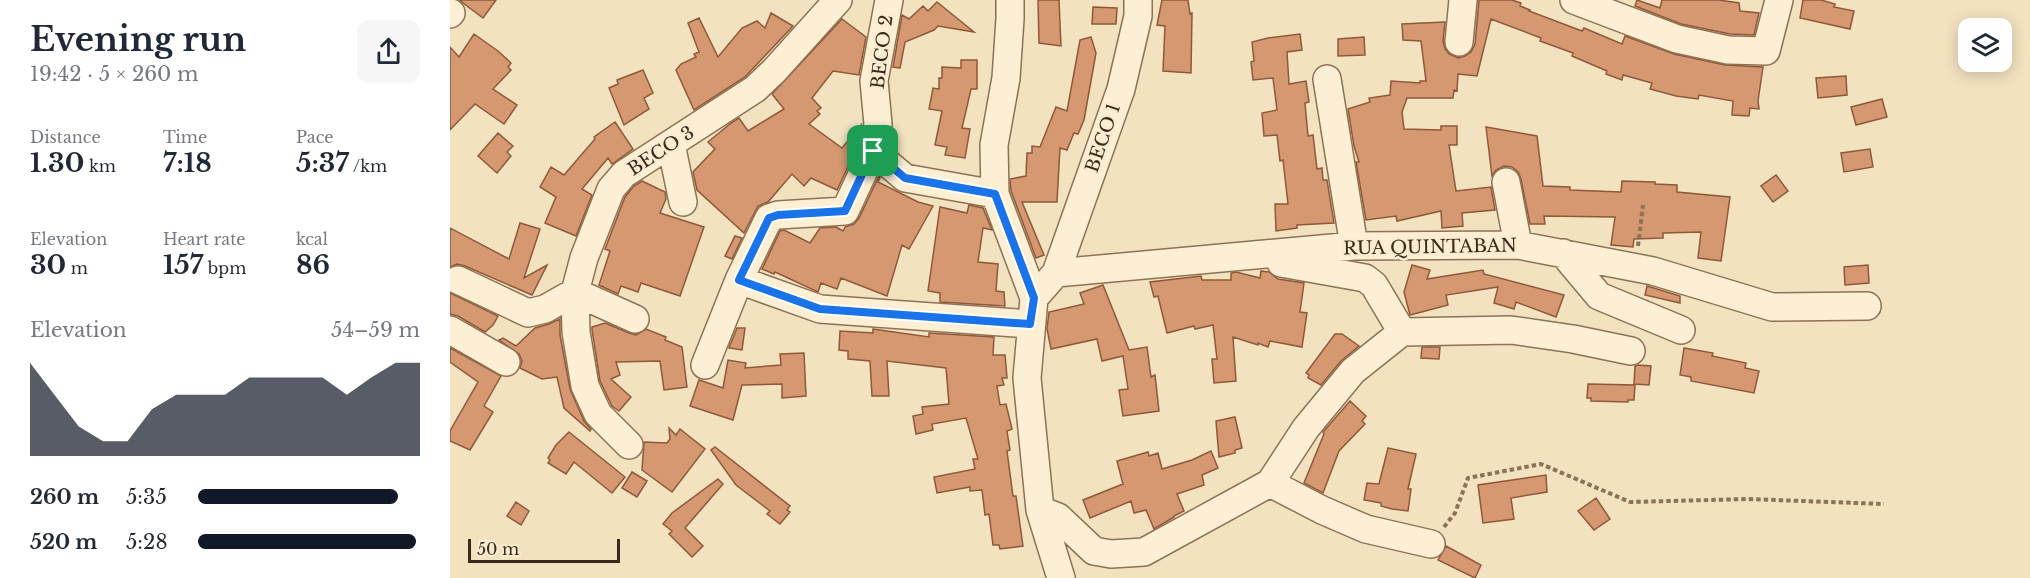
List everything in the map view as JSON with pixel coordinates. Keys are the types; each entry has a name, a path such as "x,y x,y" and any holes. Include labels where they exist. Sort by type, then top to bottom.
{"street":[{"name":"BECO 3","path":"629,445 598,414 585,386 576,332 575,292 584,258 611,189 624,174 755,88 774,71 838,0"},
{"name":"BECO 2","path":"739,280 769,218 778,215 845,211 873,151 878,124 874,81 889,0"},
{"path":"1010,0 1011,19 1006,78 994,145 995,194 1032,311 1027,378 1040,510 1061,578"},
{"name":"BECO 1","path":"1056,273 1121,88 1138,16 1138,0"},
{"path":"1459,42 1463,0"},
{"path":"1574,0 1619,9 1697,44 1728,50 1766,51 1779,0"},
{"path":"1327,79 1354,246"},
{"path":"671,144 683,202"},
{"path":"873,151 905,178 995,194"},
{"path":"1506,182 1518,245"},
{"name":"RUA QUINTABAN","path":"1056,273 1354,246 1518,245 1653,271 1772,307 1867,306"},
{"path":"1563,253 1599,296 1681,330"},
{"path":"1246,256 1365,278 1374,285 1402,332"},
{"path":"1032,311 1056,273"},
{"path":"458,280 528,313 545,309 575,292 635,319"},
{"path":"705,365 739,280 820,309 1032,311"},
{"path":"450,330 506,362"},
{"path":"1040,510 1058,518 1094,551 1111,554 1144,552 1270,483 1305,428 1353,371 1402,332 1510,330 1573,339 1631,351"},
{"path":"1270,483 1322,510 1366,529 1431,544"}],"path":[{"path":"1636,268 1643,205"},
{"path":"1431,544 1455,513 1468,478 1541,464 1630,502 1748,499 1884,504"}],"building":[{"path":"459,0 496,0 483,18"},
{"path":"1038,0 1059,0 1061,46 1039,43"},
{"path":"1162,0 1188,0 1190,14 1192,13 1191,73 1163,71 1165,26 1157,25"},
{"path":"1479,0 1512,0 1521,3 1520,6 1529,11 1582,31 1584,28 1622,44 1625,36 1674,54 1725,65 1763,67 1759,109 1750,108 1749,116 1732,115 1733,101 1699,95 1698,99 1676,96 1650,89 1652,83 1623,75 1622,80 1572,56 1573,53 1540,41 1541,38 1491,19 1477,76 1458,74 1457,91 1454,90 1453,98 1407,98 1402,112 1404,129 1441,130 1441,126 1457,126 1457,145 1449,145 1456,191 1491,187 1495,210 1462,213 1463,226 1442,228 1441,211 1397,221 1396,216 1366,220 1356,162 1359,162 1348,109 1370,102 1369,98 1390,95 1391,81 1420,83 1420,81 1426,81 1421,41 1403,40 1402,24 1445,22 1443,41 1449,54 1458,58 1471,52 1475,44"},
{"path":"1637,0 1660,8 1662,0 1719,0 1739,3 1740,11 1759,13 1754,35 1730,34 1681,24 1635,6"},
{"path":"1803,0 1821,0 1835,4 1834,7 1854,11 1850,29 1800,18"},
{"path":"937,2 974,32 938,26 934,30 905,42 900,68 893,67 902,15 909,19 923,6 928,11"},
{"path":"1093,7 1117,8 1116,24 1092,24"},
{"path":"771,13 793,26 745,77 694,110 676,70 681,64 696,57 694,54 699,52 688,23 699,18 718,57 742,28 757,21 765,28"},
{"path":"842,19 866,37 859,75 833,71 812,98 821,108 817,111 820,114 809,124 842,148 861,125 858,146 837,190 811,178 804,186 792,174 768,202 758,206 744,233 697,190 693,172 715,149 708,142 731,123 739,118 748,131 784,109 772,94"},
{"path":"474,34 511,63 508,67 511,70 493,89 517,105 504,124 475,104 450,130 450,47 459,57"},
{"path":"1300,34 1302,50 1287,52 1289,84 1306,81 1309,102 1305,103 1308,136 1313,135 1317,169 1322,168 1323,180 1327,180 1334,223 1297,225 1297,228 1276,231 1275,204 1288,204 1283,160 1280,161 1277,135 1264,136 1262,113 1277,110 1273,78 1253,80 1252,42"},
{"path":"1091,37 1096,53 1084,120 1078,134 1074,133 1067,150 1060,148 1057,202 1022,202 1044,255 1036,258 1011,191 1010,179 1026,176 1027,153 1032,153 1032,146 1040,147 1056,107 1067,111 1080,40"},
{"path":"1364,37 1365,55 1338,56 1338,39"},
{"path":"961,60 977,60 977,89 971,89 962,128 970,129 965,158 945,155 947,147 935,145 942,111 929,109 933,88 939,89 942,67 961,68"},
{"path":"643,70 653,93 644,98 649,109 624,125 609,88 618,84 617,80"},
{"path":"1846,76 1847,95 1818,98 1816,78"},
{"path":"1882,99 1887,117 1856,125 1851,107"},
{"path":"615,122 633,149 612,164 608,158 582,189 592,195 576,236 545,223 556,197 540,187 551,167 564,175 595,139 594,137"},
{"path":"1486,127 1537,136 1543,186 1570,187 1570,190 1621,192 1622,181 1655,182 1655,184 1677,185 1677,192 1730,197 1721,261 1698,258 1701,232 1663,233 1663,238 1634,239 1633,247 1611,245 1615,217 1544,216 1545,224 1530,224 1518,172 1512,167 1504,166 1496,170 1492,176"},
{"path":"498,133 513,146 507,152 511,156 497,173 478,156"},
{"path":"1870,149 1873,167 1844,172 1841,153"},
{"path":"1776,175 1788,191 1773,202 1761,186"},
{"path":"879,176 878,182 918,202 933,206 909,249 902,245 887,296 841,278 837,289 821,283 818,292 775,272 774,274 762,269 780,231 784,230 810,243 820,228 836,227 843,231 845,227 854,224"},
{"path":"642,181 665,192 666,199 660,213 704,227 680,296 641,283 638,292 621,286 618,294 599,285 610,251 605,249 625,197 634,186"},
{"path":"969,205 983,208 992,230 983,228 978,262 998,264 996,291 1004,292 1005,306 940,302 940,293 928,291 940,207 967,213"},
{"path":"520,223 540,229 524,278 547,265 532,295 465,266 457,264 450,267 450,228 509,259"},
{"path":"735,236 742,238 732,259 725,256"},
{"path":"1412,265 1430,270 1427,279 1483,270 1484,274 1564,295 1556,317 1516,302 1514,309 1494,303 1498,287 1446,295 1448,305 1410,315 1404,292"},
{"path":"1868,265 1869,283 1845,285 1844,267"},
{"path":"1261,271 1269,272 1278,279 1304,283 1300,312 1307,313 1302,347 1270,341 1268,347 1233,337 1236,381 1214,383 1212,359 1217,359 1213,325 1195,329 1194,326 1167,333 1158,296 1154,297 1150,282 1201,276 1202,280 1231,280 1231,273 1236,272 1260,278"},
{"path":"1103,285 1129,350 1147,347 1151,377 1155,375 1159,411 1123,416 1119,390 1128,389 1123,356 1102,361 1097,339 1051,349 1047,329 1049,312 1084,304 1080,293"},
{"path":"1647,286 1680,296 1680,303 1645,295"},
{"path":"450,293 498,316 493,325 485,332 458,316 450,314"},
{"path":"560,319 560,335 570,389 590,431 564,408 557,377 542,379 520,368 522,361 519,354 499,340 503,338 516,346 535,328"},
{"path":"605,323 636,335 646,329 682,347 687,387 664,390 660,361 616,362 620,375 611,379 631,397 619,411 612,406 600,381 592,330 592,327"},
{"path":"737,328 745,328 742,350 729,348"},
{"path":"873,329 929,337 929,333 994,337 993,355 1005,355 1007,378 1002,378 1004,385 997,386 1000,405 1006,404 1012,429 1007,431 1010,450 1007,451 1023,546 1000,549 999,545 993,545 989,514 985,515 982,490 970,491 970,487 937,493 934,477 975,469 973,459 978,459 966,418 932,424 933,430 916,434 913,416 923,414 922,407 949,404 946,368 887,361 889,396 872,396 870,361 848,359 848,351 839,350 840,331 873,333"},
{"path":"1335,334 1342,334 1359,346 1341,361 1321,385 1308,378 1309,375 1306,373"},
{"path":"1422,347 1440,347 1439,359 1421,358"},
{"path":"450,348 501,376 484,406 493,412 470,450 450,441 450,431 478,382 450,362"},
{"path":"1684,348 1713,353 1712,356 1746,363 1745,368 1759,371 1754,393 1691,381 1691,377 1680,375"},
{"path":"804,353 806,396 782,398 782,384 742,385 733,420 690,406 699,380 723,388 728,360 746,363 745,368 781,365 780,354"},
{"path":"1635,366 1651,366 1649,385 1634,384"},
{"path":"1588,384 1635,385 1634,400 1628,400 1628,402 1591,401 1591,398 1587,398"},
{"path":"1350,401 1366,416 1362,421 1365,424 1339,451 1323,493 1304,483 1323,432"},
{"path":"1235,417 1242,448 1235,450 1235,453 1219,457 1216,421"},
{"path":"669,428 676,435 680,429 705,449 672,492 642,470 644,442 667,443 670,439"},
{"path":"569,432 625,477 612,493 574,462 566,474 548,463 550,460 548,458 556,445"},
{"path":"715,447 790,506 787,510 790,512 780,524 767,514 770,511 736,485 711,450"},
{"path":"1388,448 1416,454 1408,489 1411,489 1408,511 1392,509 1381,506 1381,503 1364,500 1367,483 1379,484"},
{"path":"1211,451 1218,468 1202,475 1204,485 1177,494 1184,511 1154,529 1146,510 1134,513 1131,501 1090,518 1083,500 1123,484 1117,461 1148,452 1149,456 1158,453 1162,469 1192,460"},
{"path":"632,472 647,481 637,497 622,488"},
{"path":"1546,475 1547,492 1511,498 1514,519 1483,523 1478,485"},
{"path":"718,479 723,484 685,528 703,546 692,557 669,534 672,531 663,524 672,513"},
{"path":"1596,498 1610,519 1594,530 1578,511"},
{"path":"516,502 529,511 521,525 507,516"},
{"path":"1446,546 1481,565 1475,578 1438,560"}],"route":[{"path":"873,151 905,178 995,194 1034,298 1030,324 820,309 739,280 769,218 778,215 845,211 873,151"}]}
